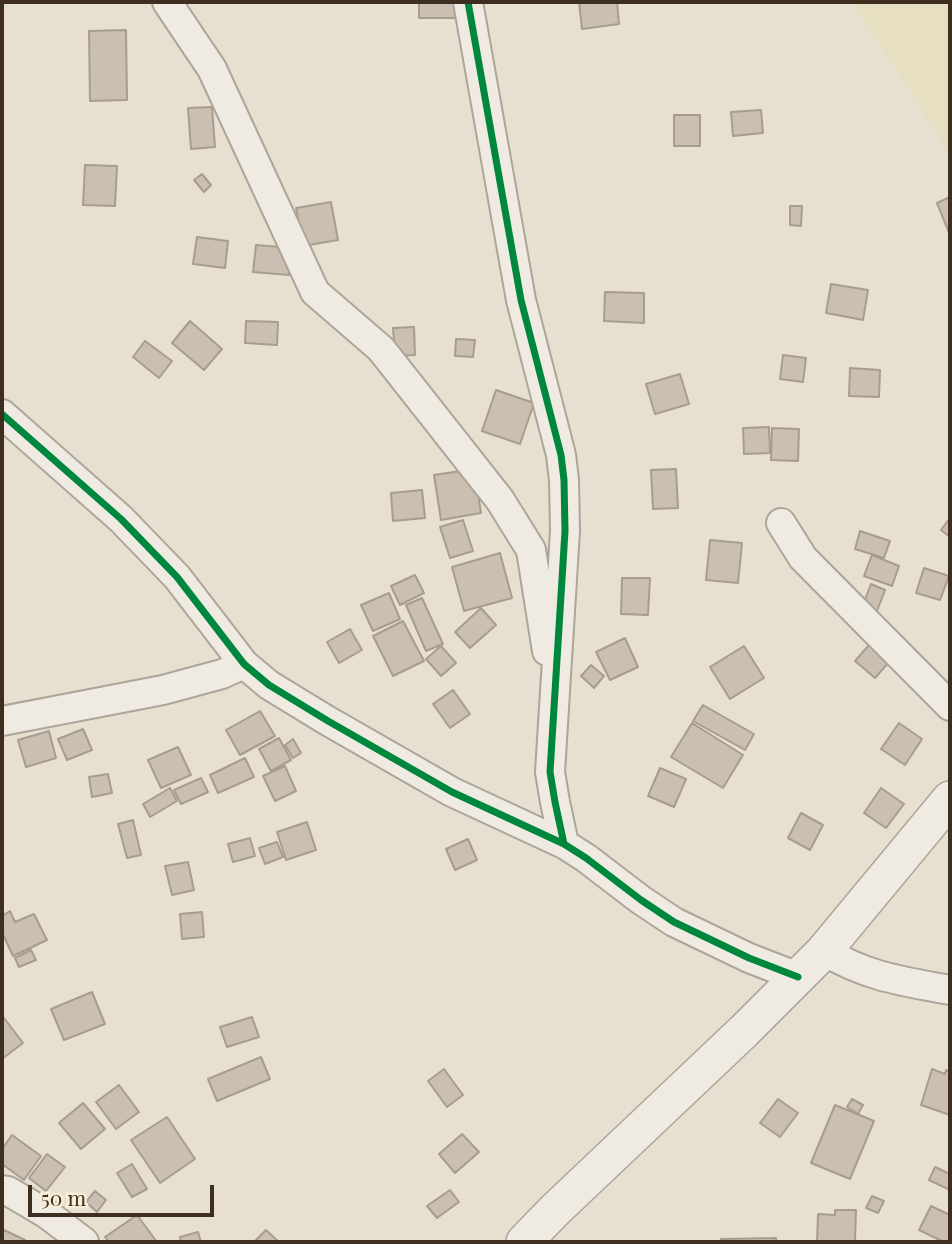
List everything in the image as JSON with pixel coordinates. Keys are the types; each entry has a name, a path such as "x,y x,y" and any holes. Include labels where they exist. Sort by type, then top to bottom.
{"street":[{"path":"167,2 212,69 315,292 381,349 500,500 531,550 554,692"},
{"path":"468,2 521,300 561,456 564,480 565,531 551,772 564,844"},
{"path":"2,414 121,519 177,577 244,664 269,685 452,792 564,844 674,922 749,958 798,977"},
{"path":"780,523 803,558 950,706"},
{"path":"2,721 163,690 222,674 244,664"},
{"path":"524,1242 824,951 950,799"},
{"path":"824,951 845,964 886,978 950,990"},
{"path":"4,1189 47,1214 84,1242"}],"shaded area":[{"path":"853,2 950,2 950,156"}],"building":[{"path":"419,2 458,2 458,18 419,18"},
{"path":"579,2 617,2 619,24 582,29"},
{"path":"126,30 127,100 90,101 89,31"},
{"path":"212,107 215,147 191,149 188,108"},
{"path":"761,110 763,133 733,136 731,112"},
{"path":"674,115 700,115 700,146 674,146"},
{"path":"85,165 117,166 115,206 83,205"},
{"path":"202,174 211,185 204,192 194,180"},
{"path":"950,197 950,235 937,203"},
{"path":"331,202 338,240 303,246 296,208"},
{"path":"790,206 802,206 801,226 790,225"},
{"path":"197,237 228,241 225,268 193,264"},
{"path":"256,245 292,248 289,275 253,272"},
{"path":"831,284 868,290 863,320 826,313"},
{"path":"605,292 644,293 644,323 604,321"},
{"path":"190,321 222,349 204,370 172,343"},
{"path":"246,321 278,322 277,345 245,343"},
{"path":"414,327 415,355 395,356 393,328"},
{"path":"456,339 475,340 473,357 455,356"},
{"path":"145,341 172,361 159,378 133,357"},
{"path":"783,355 806,358 803,382 780,379"},
{"path":"850,368 880,370 879,397 849,396"},
{"path":"680,374 689,404 655,414 646,384"},
{"path":"496,390 534,403 520,444 482,431"},
{"path":"769,427 770,453 744,454 743,428"},
{"path":"772,428 799,429 798,461 771,460"},
{"path":"474,469 481,513 441,520 434,475"},
{"path":"676,469 678,508 653,509 651,470"},
{"path":"422,490 425,518 393,521 391,493"},
{"path":"950,518 950,537 941,530"},
{"path":"463,520 473,551 450,558 440,527"},
{"path":"860,531 890,541 884,558 855,549"},
{"path":"710,540 742,543 738,583 706,580"},
{"path":"500,553 512,598 464,611 452,567"},
{"path":"872,555 899,566 892,586 864,576"},
{"path":"924,568 949,576 940,600 916,593"},
{"path":"415,575 424,593 400,605 391,586"},
{"path":"622,578 650,578 648,615 621,614"},
{"path":"871,584 885,590 877,611 863,605"},
{"path":"389,593 400,619 373,631 361,605"},
{"path":"422,598 443,644 426,651 406,605"},
{"path":"481,608 496,625 470,648 455,632"},
{"path":"403,621 424,661 393,676 373,636"},
{"path":"350,629 362,650 339,663 327,642"},
{"path":"876,637 896,654 875,678 855,661"},
{"path":"625,638 638,667 610,680 596,652"},
{"path":"441,646 456,663 441,676 426,659"},
{"path":"744,646 764,678 730,699 710,667"},
{"path":"591,665 604,676 594,688 581,676"},
{"path":"453,690 470,714 450,728 433,704"},
{"path":"703,705 754,734 745,750 693,721"},
{"path":"260,711 275,736 240,755 226,730"},
{"path":"692,723 743,755 723,788 671,757"},
{"path":"899,723 922,739 905,765 881,749"},
{"path":"83,729 92,750 67,760 58,739"},
{"path":"49,731 56,758 26,767 18,740"},
{"path":"279,738 291,760 271,771 259,749"},
{"path":"293,739 301,753 293,758 285,745"},
{"path":"178,747 191,775 161,788 148,760"},
{"path":"245,758 254,777 218,793 210,775"},
{"path":"285,766 296,791 275,801 263,776"},
{"path":"660,768 686,779 674,807 648,796"},
{"path":"108,774 112,793 92,797 89,777"},
{"path":"201,778 208,792 181,804 174,790"},
{"path":"170,788 177,801 150,817 143,804"},
{"path":"881,788 904,804 886,828 864,813"},
{"path":"801,813 823,825 810,850 788,838"},
{"path":"133,820 141,855 127,858 118,824"},
{"path":"307,822 316,850 286,860 277,832"},
{"path":"250,838 255,856 233,862 228,844"},
{"path":"468,839 477,860 455,870 446,849"},
{"path":"277,842 283,857 265,864 259,848"},
{"path":"188,862 194,890 172,895 165,866"},
{"path":"10,911 15,922 34,914 47,940 13,956 2,932 2,916"},
{"path":"202,912 204,937 182,939 180,914"},
{"path":"31,950 36,960 19,967 15,958"},
{"path":"92,992 105,1024 64,1040 51,1009"},
{"path":"252,1017 259,1037 227,1047 220,1027"},
{"path":"4,1018 23,1043 2,1059 2,1020"},
{"path":"261,1057 270,1079 217,1101 208,1079"},
{"path":"444,1069 463,1095 447,1107 428,1081"},
{"path":"932,1069 945,1074 946,1070 950,1072 950,1115 921,1105"},
{"path":"119,1085 139,1112 116,1129 96,1102"},
{"path":"778,1099 798,1113 780,1137 760,1123"},
{"path":"852,1099 863,1105 858,1114 847,1107"},
{"path":"83,1103 105,1129 81,1149 59,1123"},
{"path":"835,1105 874,1121 850,1179 811,1163"},
{"path":"167,1117 195,1159 160,1183 131,1140"},
{"path":"462,1134 479,1152 455,1173 439,1154"},
{"path":"12,1135 41,1156 24,1180 2,1164 2,1149"},
{"path":"47,1154 65,1167 46,1191 29,1178"},
{"path":"132,1164 147,1189 132,1197 117,1173"},
{"path":"935,1167 950,1174 950,1190 929,1180"},
{"path":"450,1190 459,1202 437,1218 427,1206"},
{"path":"95,1191 106,1200 97,1212 86,1202"},
{"path":"872,1196 884,1201 878,1213 866,1208"},
{"path":"931,1206 950,1215 950,1242 944,1242 919,1230"},
{"path":"835,1210 856,1210 855,1242 817,1242 818,1214 835,1215"},
{"path":"137,1215 157,1242 109,1242 105,1237"},
{"path":"4,1230 25,1240 24,1242 2,1242"},
{"path":"266,1230 279,1242 254,1242"},
{"path":"198,1232 201,1242 181,1242 180,1237"},
{"path":"776,1238 776,1242 721,1242 721,1239"}],"cycle path":[{"path":"468,2 521,300 561,455 564,480 565,531 550,772 564,844"},
{"path":"2,414 121,519 177,577 244,664 269,685 452,792 564,844 674,922 749,958 798,977"}]}
